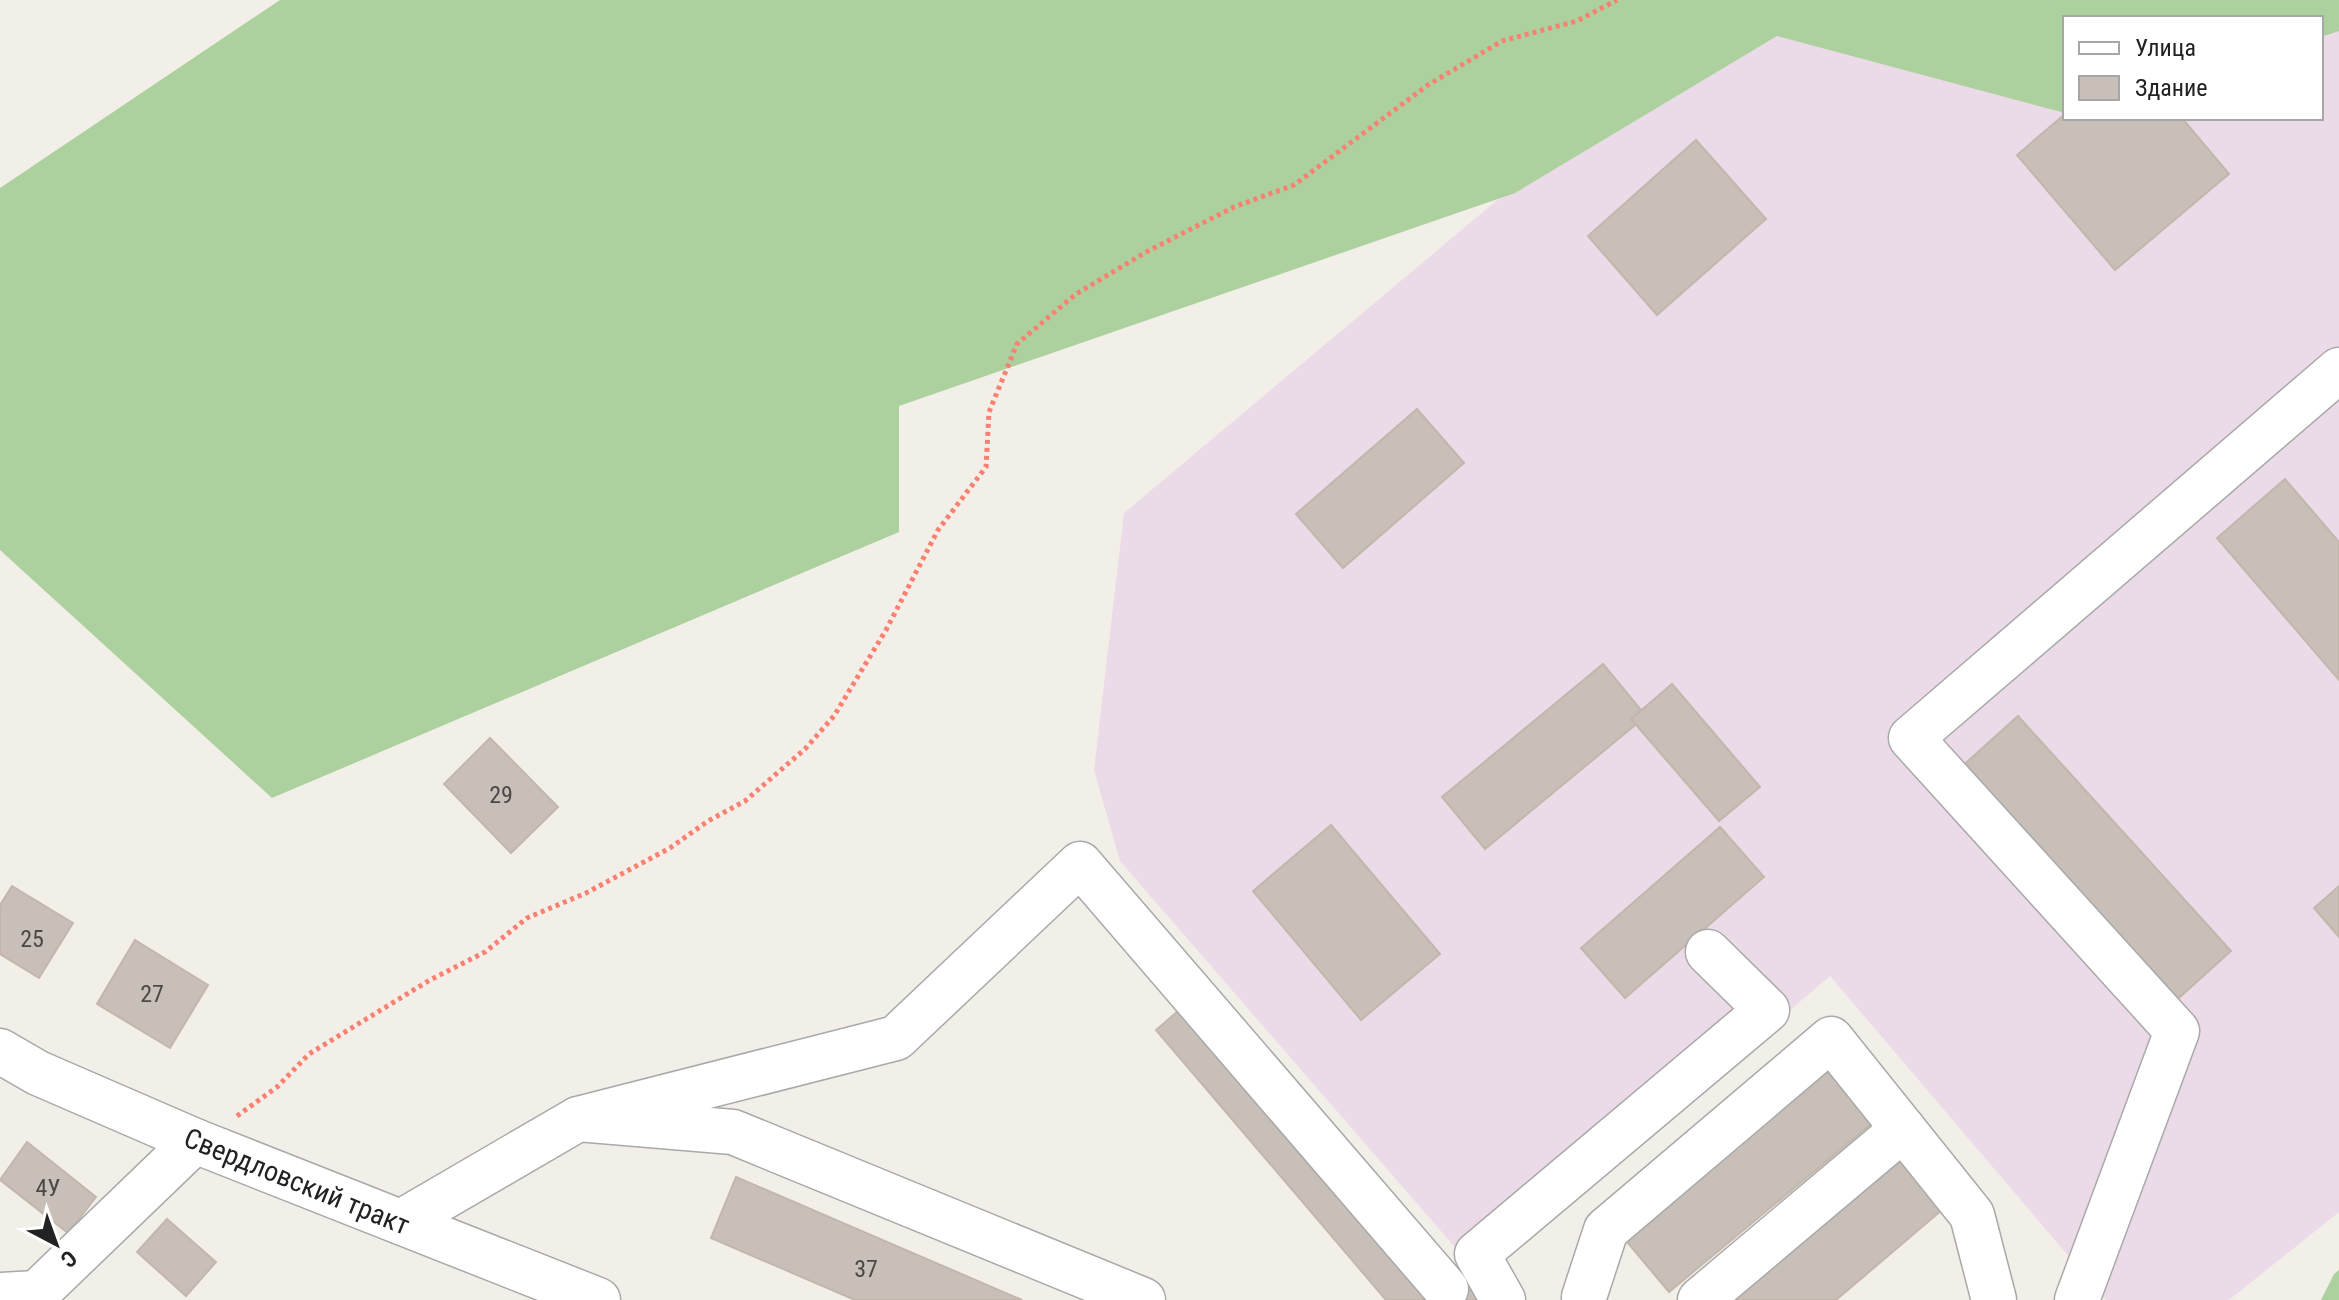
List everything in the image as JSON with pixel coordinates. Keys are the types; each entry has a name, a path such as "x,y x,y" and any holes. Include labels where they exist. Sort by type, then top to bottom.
{"street":[{"path":"2077,1300 2177,1031 1911,738 2339,370"},
{"path":"401,1222 578,1119 896,1038 1080,864 1446,1289"},
{"path":"1503,1300 1477,1254 1767,1010 1708,952"},
{"path":"1586,1299 1606,1230 1831,1039 1972,1215 1994,1300"},
{"name":"Свердловский тракт","path":"0,1051 38,1073 195,1141 598,1300"},
{"path":"578,1119 733,1132 1143,1300"},
{"path":"1700,1300 1903,1129"},
{"path":"0,1295 37,1293 195,1141"}],"path":[{"path":"195,1141 277,1087 309,1054 430,980 485,952 527,918 586,893 670,848 708,821 745,801 805,749 834,716 886,630 938,530 986,467 989,412 1017,344 1076,294 1148,251 1234,207 1294,185 1428,85 1502,41 1577,21 1617,0"}],"shaded area":[{"path":"2339,3 2339,1212 2229,1300 2106,1300 1830,976 1479,1275 1120,861 1094,770 1124,513 1731,4"}],"green space":[{"path":"280,0 2339,0 2339,31 2323,36 2323,16 2063,16 2063,112 1777,36 1515,193 899,406 899,532 272,798 0,550 0,188"},
{"path":"2339,1270 2339,1300 2321,1300 2334,1274"}],"building":[{"path":"2063,116 2063,120 2184,120 2229,174 2115,270 2017,155"},
{"path":"1696,140 1766,219 1657,315 1588,236"},
{"path":"1417,409 1464,463 1343,568 1296,514"},
{"path":"2285,479 2339,542 2339,680 2217,538"},
{"path":"1603,664 1646,716 1485,849 1442,797"},
{"path":"1672,684 1760,787 1719,821 1631,719"},
{"path":"2018,716 2231,951 2171,1005 1958,770"},
{"path":"490,738 558,807 511,853 444,784"},
{"path":"1331,825 1440,954 1361,1020 1253,891"},
{"path":"1720,827 1764,877 1625,998 1581,948"},
{"path":"12,886 73,923 39,978 0,954 0,905"},
{"path":"2339,886 2339,937 2314,908"},
{"path":"135,940 208,985 170,1048 97,1004"},
{"path":"1185,1005 1437,1300 1386,1300 1156,1030"},
{"path":"1830,1063 1877,1119 1669,1292 1622,1236"},
{"path":"27,1142 96,1197 68,1233 0,1180"},
{"path":"1900,1159 1942,1210 1836,1300 1734,1300"},
{"path":"736,1177 1022,1300 855,1300 711,1238"},
{"path":"167,1219 216,1262 186,1296 137,1252"},
{"path":"1472,1288 1483,1300 1458,1300"}]}
